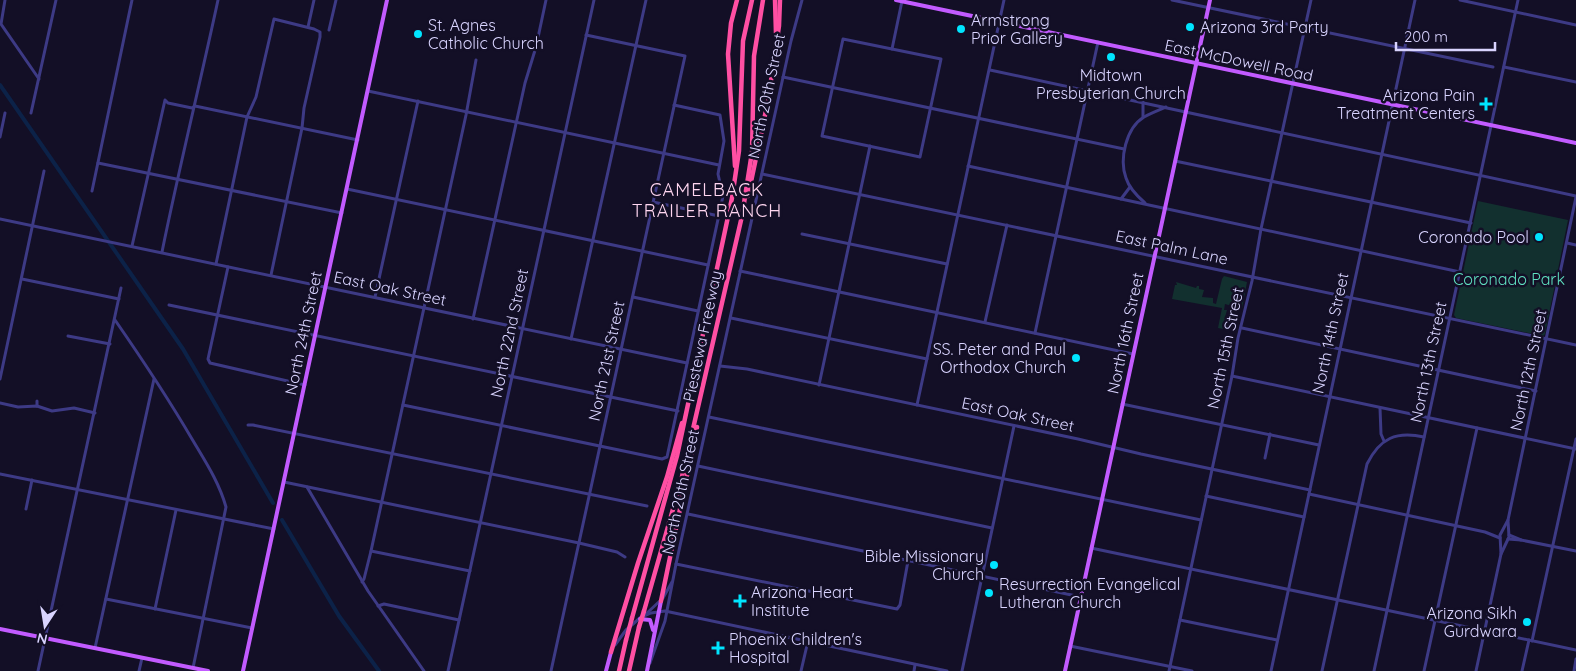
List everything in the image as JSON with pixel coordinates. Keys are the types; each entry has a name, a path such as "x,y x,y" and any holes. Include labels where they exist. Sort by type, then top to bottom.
{"highway":[{"name":"Piestewa Freeway","path":"619,671 667,494 736,180 740,144 742,50 752,0"},
{"name":"Piestewa Freeway","path":"629,671 639,627 673,510 698,413 742,216 752,152 754,56 763,0"},
{"path":"775,0 776,37"},
{"path":"742,216 768,101 779,26 780,0"},
{"path":"736,180 728,54 737,1"},
{"path":"611,652 667,477 678,432 686,410"},
{"path":"661,601 696,436 698,413"}],"main road":[{"name":"North 24th Street","path":"243,671 387,0"},
{"name":"East McDowell Road","path":"900,0 1576,143"},
{"name":"North 16th Street","path":"1065,671 1210,0"},
{"name":"North 20th Street","path":"647,670 661,601"},
{"path":"639,619 650,620 654,632"},
{"path":"0,629 208,671"},
{"name":"North 20th Street","path":"606,671 611,652"}],"street":[{"path":"5,0 1,24 39,79"},
{"path":"31,113 56,0"},
{"path":"92,191 132,0"},
{"path":"162,252 188,128 195,106 218,0"},
{"path":"308,27 314,0"},
{"path":"330,30 336,0"},
{"path":"473,319 526,75 534,56 546,0"},
{"name":"North 22nd Street","path":"448,671 594,0"},
{"path":"571,340 646,0"},
{"path":"892,49 900,0"},
{"path":"917,405 1004,0"},
{"path":"1172,0 1493,67"},
{"name":"North 15th Street","path":"1169,671 1232,376 1236,347 1253,277 1261,228 1311,0"},
{"name":"North 14th Street","path":"1271,671 1415,0"},
{"path":"1460,0 1576,25"},
{"name":"North 13th Street","path":"1374,671 1518,0"},
{"name":"North 20th Street","path":"647,670 668,612 676,564 801,2"},
{"path":"216,264 248,117 256,97 274,19 308,27 320,32 271,275"},
{"path":"586,35 636,46"},
{"path":"843,39 892,49 940,59 920,157 822,136 843,39"},
{"path":"1035,333 1098,42"},
{"name":"North 21st Street","path":"551,671 685,56 636,46"},
{"path":"362,582 371,551 393,453 467,111 476,60"},
{"path":"1504,67 1576,82"},
{"path":"990,70 1576,196"},
{"path":"783,77 1124,149"},
{"path":"368,91 719,165"},
{"path":"132,246 165,100 168,103 192,108 195,106 358,140"},
{"path":"375,297 418,101"},
{"path":"1143,102 1143,117"},
{"path":"403,405 665,459 668,454 678,411 723,196 718,180 724,141 720,115 674,105"},
{"path":"1145,204 1130,187 1124,172 1124,149 1130,133 1143,117 1166,107"},
{"path":"0,137 5,113"},
{"path":"819,385 870,146"},
{"path":"1175,161 1471,223"},
{"path":"98,163 342,213"},
{"path":"968,166 1460,272"},
{"path":"0,379 44,171"},
{"name":"East Palm Lane","path":"762,174 1576,345"},
{"path":"1121,199 1130,187"},
{"path":"347,189 708,264"},
{"name":"North 12th Street","path":"1501,554 1502,533 1508,520 1576,196"},
{"path":"653,202 719,216"},
{"name":"East Oak Street","path":"0,219 687,363"},
{"path":"985,322 1007,225"},
{"path":"802,234 947,264"},
{"path":"1567,243 1576,245"},
{"path":"228,266 208,359 210,363 305,385"},
{"path":"740,271 1133,354"},
{"path":"22,279 119,299"},
{"path":"38,671 121,288"},
{"path":"632,297 698,311"},
{"path":"169,305 678,411"},
{"path":"731,318 927,359"},
{"path":"115,319 155,378 213,475 222,493 226,507 192,668"},
{"path":"1242,328 1536,391"},
{"path":"68,336 110,344"},
{"name":"East Oak Street","path":"720,366 747,369 1212,469 1358,505 1487,533 1501,538"},
{"path":"1232,376 1575,449"},
{"path":"95,648 155,378"},
{"path":"37,401 37,406"},
{"path":"0,404 18,407 37,406 56,413 74,408 95,413"},
{"path":"1122,404 1319,445"},
{"path":"1380,408 1381,434 1384,441"},
{"path":"709,417 1201,520"},
{"path":"248,425 295,433 647,506"},
{"path":"962,671 1014,426"},
{"path":"1424,671 1477,428"},
{"path":"1265,458 1270,434"},
{"path":"1322,671 1367,464 1376,448 1384,441 1405,434 1424,437"},
{"path":"1522,671 1576,439"},
{"path":"698,466 992,528"},
{"path":"0,474 274,529"},
{"path":"26,509 32,480"},
{"path":"284,482 579,543 617,552 626,557"},
{"path":"307,487 362,582 424,671"},
{"path":"1206,496 1304,517"},
{"path":"155,609 176,510"},
{"path":"688,514 1081,597"},
{"name":"North 12th Street","path":"1476,671 1501,554 1509,534 1508,520"},
{"path":"1502,533 1506,532 1522,540"},
{"name":"East Oak Street","path":"1487,533 1502,533"},
{"path":"1501,538 1522,540 1576,551"},
{"path":"1091,548 1576,650"},
{"path":"371,551 470,571"},
{"path":"676,564 897,609 900,605 908,561"},
{"name":"North 20th Street","path":"611,652 620,636 661,601 673,579"},
{"path":"106,599 252,628"},
{"path":"661,601 668,612"},
{"path":"378,606 384,604 459,620"},
{"path":"639,619 658,612 668,612 947,671"},
{"path":"1180,620 1277,640"},
{"path":"801,671 808,641"},
{"path":"1070,646 1192,671"},
{"path":"139,671 142,658"},
{"path":"1574,671 1576,660"},
{"path":"914,671 915,664"}],"green space":[{"name":"Coronado Park","path":"1478,201 1568,220 1545,334 1543,336 1456,318 1454,315"},
{"path":"1224,276 1247,282 1242,309 1225,304 1224,310 1227,310 1225,317 1229,319 1228,330 1218,328 1222,308 1172,299 1175,285 1177,285 1176,282 1196,288 1199,286 1199,289 1204,290 1202,297 1213,298 1213,303 1216,304"}],"waterway":[{"path":"0,85 183,349 273,503"},
{"path":"282,520 339,616 379,671"}],"place":[{"name":"Arizona 3rd Party","path":"1190,27"},
{"name":"Armstrong Prior Gallery","path":"961,29"},
{"name":"St. Agnes Catholic Church","path":"418,34"},
{"name":"Midtown Presbyterian Church","path":"1111,57"},
{"name":"Arizona Pain Treatment Centers","path":"1486,104"},
{"name":"Coronado Pool","path":"1539,237"},
{"name":"SS. Peter and Paul Orthodox Church","path":"1076,358"},
{"name":"Bible Missionary Church","path":"994,565"},
{"name":"Resurrection Evangelical Lutheran Church","path":"989,593"},
{"name":"Arizona Heart Institute","path":"740,601"},
{"name":"Arizona Sikh Gurdwara","path":"1527,622"},
{"name":"Phoenix Children's Hospital","path":"718,648"}],"district":[{"name":"CAMELBACK TRAILER RANCH","path":"707,199"}]}
